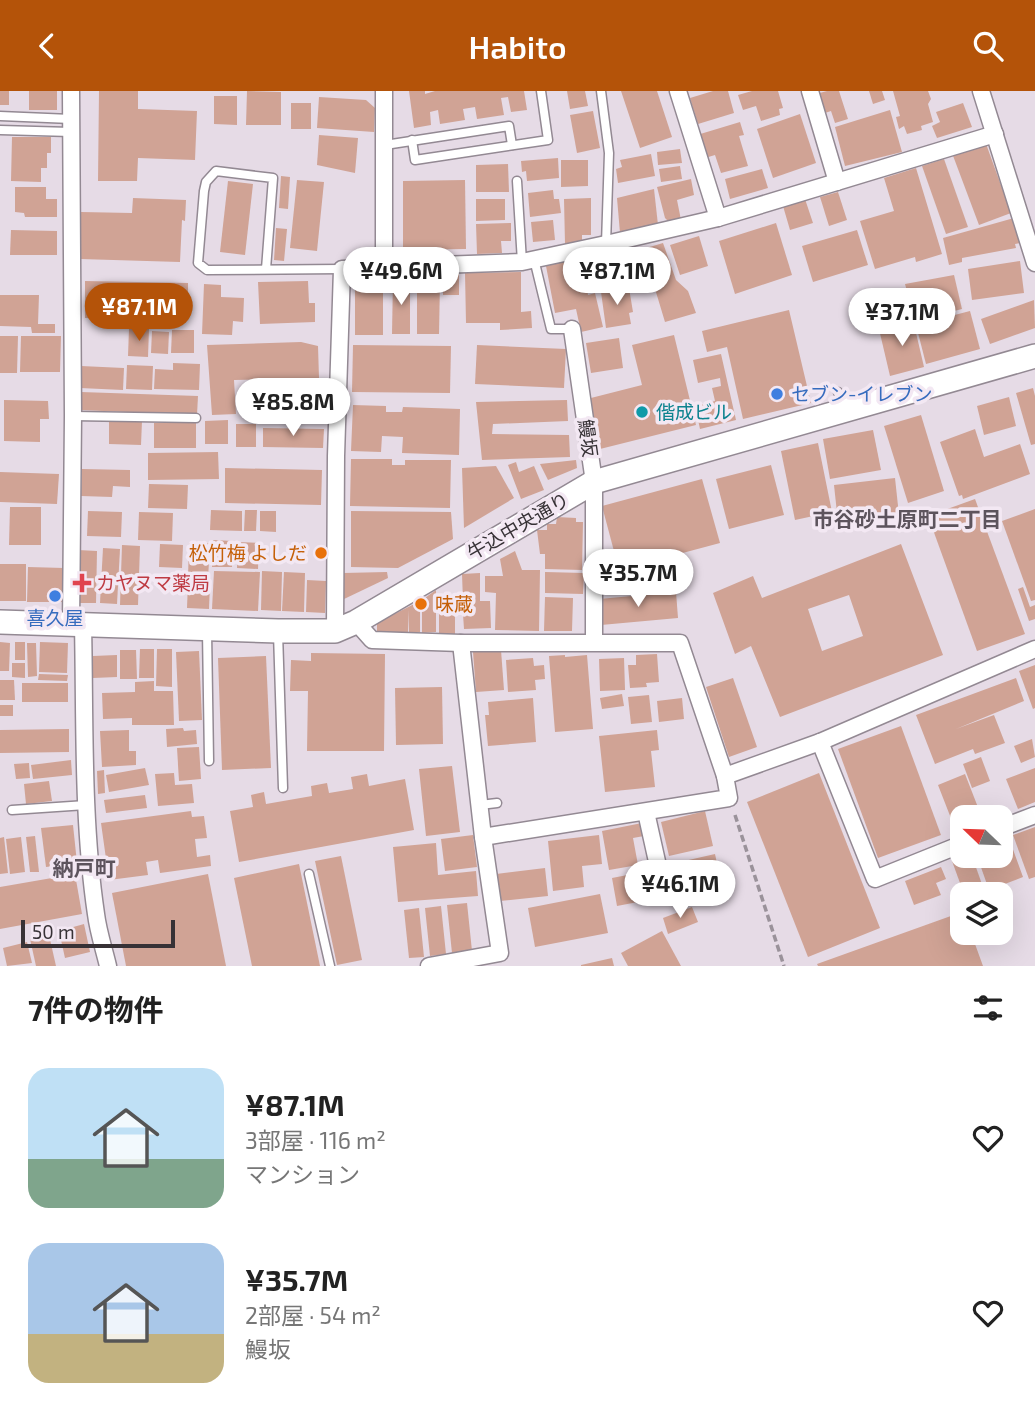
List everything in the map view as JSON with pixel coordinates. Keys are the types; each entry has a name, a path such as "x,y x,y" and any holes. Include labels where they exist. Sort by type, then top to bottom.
{"street":[{"path":"71,91 77,624 96,917 108,966"},
{"path":"384,91 384,267"},
{"path":"678,91 718,218"},
{"path":"810,91 837,183"},
{"path":"981,91 1035,263"},
{"path":"346,626 336,456 342,269 528,260 606,244 718,218 995,134"},
{"name":"鰻坂","path":"572,329 594,482 594,641"},
{"name":"牛込中央通り","path":"346,626 594,482 841,401 1035,356"},
{"path":"0,622 278,631 346,626 372,640 461,643 680,643 725,776 729,797 483,837"},
{"path":"429,966 500,953 483,837 461,643"},
{"path":"725,776 821,742 1035,649"},
{"path":"821,742 875,879 950,849"},
{"path":"646,812 664,893"},
{"path":"1013,823 1035,815"}],"lane":[{"path":"412,141 415,160 548,140 541,91"},
{"path":"601,91 609,153 606,244"},
{"path":"0,116 71,126"},
{"path":"385,145 509,125 512,145"},
{"path":"0,129 71,126"},
{"path":"266,269 273,178 216,171 206,182 204,191 198,263 207,270 342,269"},
{"path":"517,181 528,260"},
{"name":"鰻坂","path":"528,260 551,329 572,329"},
{"path":"73,416 197,418"},
{"path":"207,629 209,761"},
{"path":"278,631 283,788"},
{"path":"480,805 497,803"},
{"path":"12,810 87,805"},
{"path":"309,874 330,966"}],"path":[{"path":"729,797 784,966"}],"building":[{"path":"0,91 9,91 9,105 0,105"},
{"path":"29,91 57,91 57,110 29,110"},
{"path":"99,91 138,91 138,109 197,111 195,160 138,158 137,181 98,181"},
{"path":"247,91 281,92 281,125 246,125"},
{"path":"409,91 425,91 425,94 435,91 524,91 527,110 511,112 508,97 501,98 504,115 477,119 475,107 463,109 465,120 440,124 438,110 430,112 431,125 414,128"},
{"path":"567,91 585,91 588,106 570,109"},
{"path":"621,91 657,91 672,137 640,148"},
{"path":"713,91 728,91 734,113 698,124 690,98"},
{"path":"752,91 778,91 783,108 779,109 780,115 761,121 756,106 743,110 738,95"},
{"path":"839,91 848,119 835,123 831,111 822,114 816,94"},
{"path":"869,91 882,91 885,100 873,104"},
{"path":"893,91 928,91 933,122 921,126 922,130 907,134 904,126 899,129 896,117 900,116"},
{"path":"214,96 237,96 237,125 214,124"},
{"path":"319,97 366,100 375,108 374,132 317,128"},
{"path":"291,103 311,103 311,129 291,129"},
{"path":"963,103 972,127 937,138 932,126 940,122 936,112"},
{"path":"890,110 902,152 845,166 835,127"},
{"path":"593,111 600,148 577,153 570,115"},
{"path":"800,114 816,163 773,178 757,129"},
{"path":"740,122 744,135 739,136 748,166 721,173 715,155 705,158 697,135"},
{"path":"319,135 358,138 355,173 317,165"},
{"path":"12,137 51,137 51,153 47,153 47,168 41,168 41,182 11,181"},
{"path":"985,141 1011,213 979,225 952,153"},
{"path":"680,149 682,163 658,165 657,152"},
{"path":"651,154 655,176 618,183 616,169 622,167 620,160"},
{"path":"558,158 559,178 527,181 526,171 522,172 521,161"},
{"path":"944,159 968,227 946,234 922,166"},
{"path":"561,160 588,160 588,186 561,187"},
{"path":"508,164 509,192 476,192 476,165"},
{"path":"680,166 682,179 661,182 659,169"},
{"path":"916,168 942,254 916,262 915,257 875,269 860,221 894,211 884,178"},
{"path":"762,169 768,188 730,199 725,179"},
{"path":"281,176 290,177 288,209 279,208"},
{"path":"691,179 694,195 677,200 681,220 669,222 665,218 657,187"},
{"path":"297,180 324,182 317,251 290,248"},
{"path":"465,180 466,249 403,250 403,181"},
{"path":"228,181 253,184 245,255 220,252"},
{"path":"15,187 46,187 46,199 57,199 57,217 25,217 24,213 15,212"},
{"path":"654,189 658,225 620,233 617,198"},
{"path":"553,190 554,199 559,199 561,213 530,217 528,193"},
{"path":"838,192 847,220 829,226 820,197"},
{"path":"133,198 186,200 180,262 80,259 81,212 132,213"},
{"path":"591,198 591,235 582,235 582,243 565,244 564,199"},
{"path":"476,199 505,199 505,220 476,221"},
{"path":"805,199 813,223 790,230 783,206"},
{"path":"1014,218 1021,243 1015,244 1016,248 962,258 962,262 949,265 943,238"},
{"path":"553,220 555,240 533,242 531,222"},
{"path":"511,223 511,241 501,241 502,253 477,254 476,224"},
{"path":"776,223 792,275 735,294 719,241"},
{"path":"276,228 287,229 284,261 274,260"},
{"path":"11,230 57,231 57,255 10,255"},
{"path":"857,230 868,265 813,282 802,246"},
{"path":"699,236 708,266 680,275 670,245"},
{"path":"663,243 676,280 688,291 696,313 665,322 643,249"},
{"path":"582,258 588,295 595,293 603,327 581,332 576,309 555,313 546,266"},
{"path":"1020,261 1024,293 972,300 968,269"},
{"path":"521,272 521,312 531,311 532,328 500,330 500,323 466,323 465,273"},
{"path":"459,274 459,295 443,295 443,275"},
{"path":"954,275 962,309 915,321 905,284"},
{"path":"393,279 410,280 410,334 392,334"},
{"path":"355,280 383,280 383,335 355,335"},
{"path":"85,281 188,283 188,320 85,318"},
{"path":"308,281 309,303 315,303 315,322 260,324 258,282"},
{"path":"417,281 440,281 439,334 417,334"},
{"path":"204,284 221,285 221,297 244,298 243,322 233,321 232,335 202,334"},
{"path":"629,288 633,312 629,313 631,324 606,328 601,292"},
{"path":"0,295 39,295 38,324 55,324 55,333 32,333 31,327 0,326"},
{"path":"1034,300 1035,328 990,344 981,319"},
{"path":"789,310 811,403 743,419 727,347 707,352 702,331"},
{"path":"970,311 980,349 926,364 916,325"},
{"path":"913,320 924,367 890,376 879,329"},
{"path":"129,329 149,329 148,357 128,356"},
{"path":"172,330 194,330 194,353 171,353"},
{"path":"152,331 169,332 168,354 151,353"},
{"name":"偕成ビル","path":"674,335 696,425 600,449 587,399 642,385 632,345"},
{"path":"0,336 18,336 17,373 0,373"},
{"path":"21,336 61,336 60,372 20,372"},
{"path":"619,338 623,368 591,373 586,343"},
{"path":"301,342 318,346 319,378 234,380 236,414 212,415 207,345"},
{"path":"353,345 451,346 450,393 352,392"},
{"path":"477,345 566,349 564,388 475,384"},
{"path":"721,354 736,420 700,429 695,406 715,401 712,388 721,386 720,378 698,383 693,360"},
{"path":"173,363 200,364 199,390 154,389 155,369 173,370"},
{"path":"127,365 153,366 152,390 126,389"},
{"path":"81,366 124,368 123,390 80,388"},
{"path":"1033,388 1035,444 1031,445 1016,393"},
{"path":"81,392 198,396 197,415 80,410"},
{"path":"250,394 323,396 322,423 249,421"},
{"path":"1009,397 1016,426 984,435 977,406"},
{"path":"4,400 48,401 49,419 40,419 40,442 4,441"},
{"path":"567,400 568,421 493,424 492,434 569,435 570,457 482,460 476,402"},
{"path":"353,405 386,406 386,412 402,412 403,407 460,409 459,455 402,453 403,437 382,436 381,452 351,451"},
{"path":"921,415 944,491 908,503 884,426"},
{"path":"228,420 228,444 205,444 205,421"},
{"path":"109,421 142,421 141,445 109,444"},
{"path":"154,423 196,423 196,448 154,448"},
{"path":"236,424 256,424 256,447 236,447"},
{"path":"263,428 324,429 323,448 263,447"},
{"path":"975,429 984,457 1020,444 1030,474 963,499 962,495 959,496 940,442"},
{"path":"873,430 881,470 830,479 823,439"},
{"path":"818,443 832,512 795,520 781,451"},
{"path":"218,452 219,479 148,480 148,453"},
{"path":"351,459 392,459 392,465 405,465 405,460 451,460 450,508 350,506"},
{"path":"576,460 577,468 548,480 540,464"},
{"path":"516,462 519,472 534,466 544,490 521,499 508,465"},
{"path":"771,465 784,515 729,529 716,479"},
{"path":"496,466 514,498 464,528 462,468"},
{"path":"225,468 322,470 321,505 225,503"},
{"path":"82,469 130,470 130,487 113,486 112,497 81,496"},
{"path":"0,472 59,474 57,504 0,502"},
{"path":"895,478 899,515 838,522 834,485"},
{"path":"702,479 720,543 619,570 602,506"},
{"path":"149,484 188,485 187,509 148,508"},
{"path":"975,499 1025,634 977,651 928,516"},
{"path":"10,507 41,507 41,545 9,545"},
{"path":"1035,509 1035,600 1031,601 1002,521"},
{"path":"211,510 242,511 242,531 210,530"},
{"path":"245,510 257,510 256,531 244,531"},
{"path":"88,511 122,512 121,537 87,536"},
{"path":"260,511 276,511 276,532 260,531"},
{"path":"351,511 451,512 453,539 398,568 351,567"},
{"path":"139,512 173,513 172,541 138,540"},
{"path":"557,517 576,518 576,522 583,522 582,570 545,569 545,554 540,554 537,530 547,530 547,524 556,524"},
{"path":"213,540 233,541 232,567 212,567"},
{"path":"238,542 259,543 258,569 237,568"},
{"path":"189,543 210,543 208,579 188,578"},
{"path":"160,544 183,545 182,568 159,567"},
{"path":"901,544 943,655 780,717 751,646 735,654 713,593 753,576 762,598","holes":["849,595 863,636 822,651 808,609"]},
{"path":"122,545 140,546 138,605 120,605"},
{"path":"103,548 120,549 117,604 100,603"},
{"path":"78,550 97,551 96,603 77,603"},
{"path":"515,551 522,570 540,570 539,631 495,630 496,593 485,592 485,576 503,576 500,559"},
{"path":"0,564 26,564 26,601 0,601"},
{"path":"28,567 64,568 63,602 27,602"},
{"path":"214,571 260,572 258,611 212,609"},
{"path":"262,571 282,572 281,611 261,610"},
{"path":"284,572 305,573 304,612 282,611"},
{"path":"387,572 388,578 342,600 343,573"},
{"path":"545,572 584,573 583,594 545,593"},
{"path":"480,573 480,601 490,601 491,628 464,629 463,614 457,614 457,602 463,601 462,574"},
{"path":"307,580 326,581 325,613 306,612"},
{"path":"188,582 210,583 209,609 187,608"},
{"path":"1023,587 1030,607 1035,605 1035,619 1029,621 1018,589"},
{"path":"436,590 436,632 422,633 422,600"},
{"path":"676,592 678,618 601,625 599,599"},
{"path":"545,597 573,598 572,631 544,631"},
{"path":"420,601 420,632 409,632 408,610 408,633 377,633 377,623"},
{"path":"439,602 455,602 455,634 439,634"},
{"path":"0,642 10,643 9,671 0,671"},
{"path":"15,642 25,642 25,660 15,660"},
{"path":"40,642 68,643 67,673 39,672"},
{"path":"27,643 36,643 37,676 28,677"},
{"path":"140,649 154,649 154,678 139,678"},
{"path":"157,649 172,649 172,687 156,686"},
{"path":"120,650 136,650 137,679 120,679"},
{"path":"501,650 504,690 476,692 473,652"},
{"path":"199,651 202,720 179,721 176,652"},
{"path":"311,653 385,654 384,751 307,751 308,691 290,691 291,660 311,661"},
{"path":"657,654 659,682 646,683 647,687 630,688 628,665 636,665 636,655"},
{"path":"117,655 117,677 93,678 93,656"},
{"path":"587,655 593,729 555,732 549,656"},
{"path":"266,656 271,768 222,770 218,658"},
{"path":"533,658 534,666 544,665 545,679 535,680 536,690 508,692 506,660"},
{"path":"624,658 625,690 600,691 599,659"},
{"path":"12,663 25,663 25,678 12,677"},
{"path":"1035,665 1035,708 1033,709 1019,671"},
{"path":"39,674 68,675 67,681 38,680"},
{"path":"733,678 757,747 729,757 706,687"},
{"path":"1016,678 1024,701 956,729 994,715 1005,743 975,754 973,749 935,764 916,715"},
{"path":"0,680 14,680 15,700 0,700"},
{"path":"154,681 154,691 173,691 174,725 132,725 132,718 103,719 102,693 135,692 135,682"},
{"path":"22,683 68,683 68,702 22,702"},
{"path":"442,687 443,744 396,745 395,688"},
{"path":"622,694 624,706 602,709 600,698"},
{"path":"649,695 652,722 631,724 628,697"},
{"path":"533,698 536,742 488,746 485,715 489,715 488,702"},
{"path":"682,698 684,719 659,722 657,701"},
{"path":"0,705 13,705 13,716 0,716"},
{"path":"901,726 941,835 878,858 838,749"},
{"path":"183,728 184,731 196,730 197,744 167,747 166,729"},
{"path":"69,729 69,752 0,753 0,730"},
{"path":"129,730 129,751 136,751 136,765 102,767 100,731"},
{"path":"657,730 659,750 651,751 655,787 605,792 599,736"},
{"path":"1032,739 1035,757 1021,763 1014,746"},
{"path":"199,747 201,779 179,781 177,748"},
{"path":"981,757 990,781 972,788 963,764"},
{"path":"71,760 72,775 33,779 31,765"},
{"path":"29,763 30,778 16,779 14,764"},
{"path":"452,766 460,832 426,836 419,769"},
{"path":"145,768 149,785 109,792 106,775"},
{"path":"1035,768 1035,802 1018,809 1006,779"},
{"path":"104,770 105,793 98,794 97,771"},
{"path":"174,773 175,785 192,784 194,803 158,806 155,774"},
{"path":"819,773 880,928 808,957 747,802"},
{"path":"367,774 369,786 405,779 414,830 239,862 230,811 253,807 251,795 264,792 266,804 312,796 311,786 327,783 329,793 353,789 351,777"},
{"path":"965,774 977,805 950,805 950,816 938,785"},
{"path":"49,781 52,801 26,804 24,784"},
{"path":"145,795 147,808 106,813 104,800"},
{"path":"191,811 192,817 204,816 207,838 195,839 197,857 210,855 211,866 160,873 158,860 146,862 148,875 109,880 101,823"},
{"path":"705,811 713,846 669,856 661,822"},
{"path":"642,823 644,836 633,838 638,865 609,870 602,831"},
{"path":"73,825 77,863 46,867 41,828"},
{"path":"1035,827 1035,877 1029,879 1013,835"},
{"path":"473,835 477,867 445,871 441,839"},
{"path":"599,835 602,864 582,866 584,887 553,891 548,841"},
{"path":"35,836 39,872 30,872 26,837"},
{"path":"4,837 8,873 0,874 0,838"},
{"path":"21,837 25,872 10,874 6,839"},
{"path":"436,843 438,875 476,871 478,896 398,902 393,847"},
{"path":"1013,850 1023,877 1010,882 986,882 981,868 1013,868"},
{"path":"715,854 721,882 678,892 671,864"},
{"path":"341,856 362,960 337,965 315,861"},
{"path":"299,864 320,966 252,966 234,878"},
{"path":"941,867 946,879 936,883 941,895 914,905 905,881"},
{"path":"545,868 548,896 500,901 496,874"},
{"path":"955,868 976,868 981,882 960,882"},
{"path":"643,872 646,885 640,887 643,901 617,906 612,878"},
{"path":"75,874 82,914 0,929 0,887"},
{"path":"208,874 226,966 126,966 112,893"},
{"path":"600,894 608,933 535,947 528,908"},
{"path":"467,903 472,951 452,953 447,905"},
{"path":"441,906 446,954 430,956 425,908"},
{"path":"692,907 698,922 668,934 663,918"},
{"path":"419,908 424,957 409,958 404,910"},
{"path":"950,916 950,945 975,945 983,966 818,966 817,964"},
{"path":"84,924 90,952 65,958 59,931"},
{"path":"662,931 681,966 628,966 621,953"},
{"path":"49,935 56,966 36,966 30,939"},
{"path":"27,942 32,963 7,966 3,948"},
{"path":"612,958 614,966 581,966 581,965"}],"place":[{"name":"セブン-イレブン","path":"777,394"},
{"name":"偕成ビル","path":"642,412"},
{"name":"松竹梅 よしだ","path":"321,553"},
{"name":"カヤヌマ薬局","path":"82,583"},
{"name":"喜久屋","path":"55,596"},
{"name":"味蔵","path":"421,604"}],"district":[{"name":"市谷砂土原町二丁目","path":"907,520"},
{"name":"納戸町","path":"84,869"}]}
